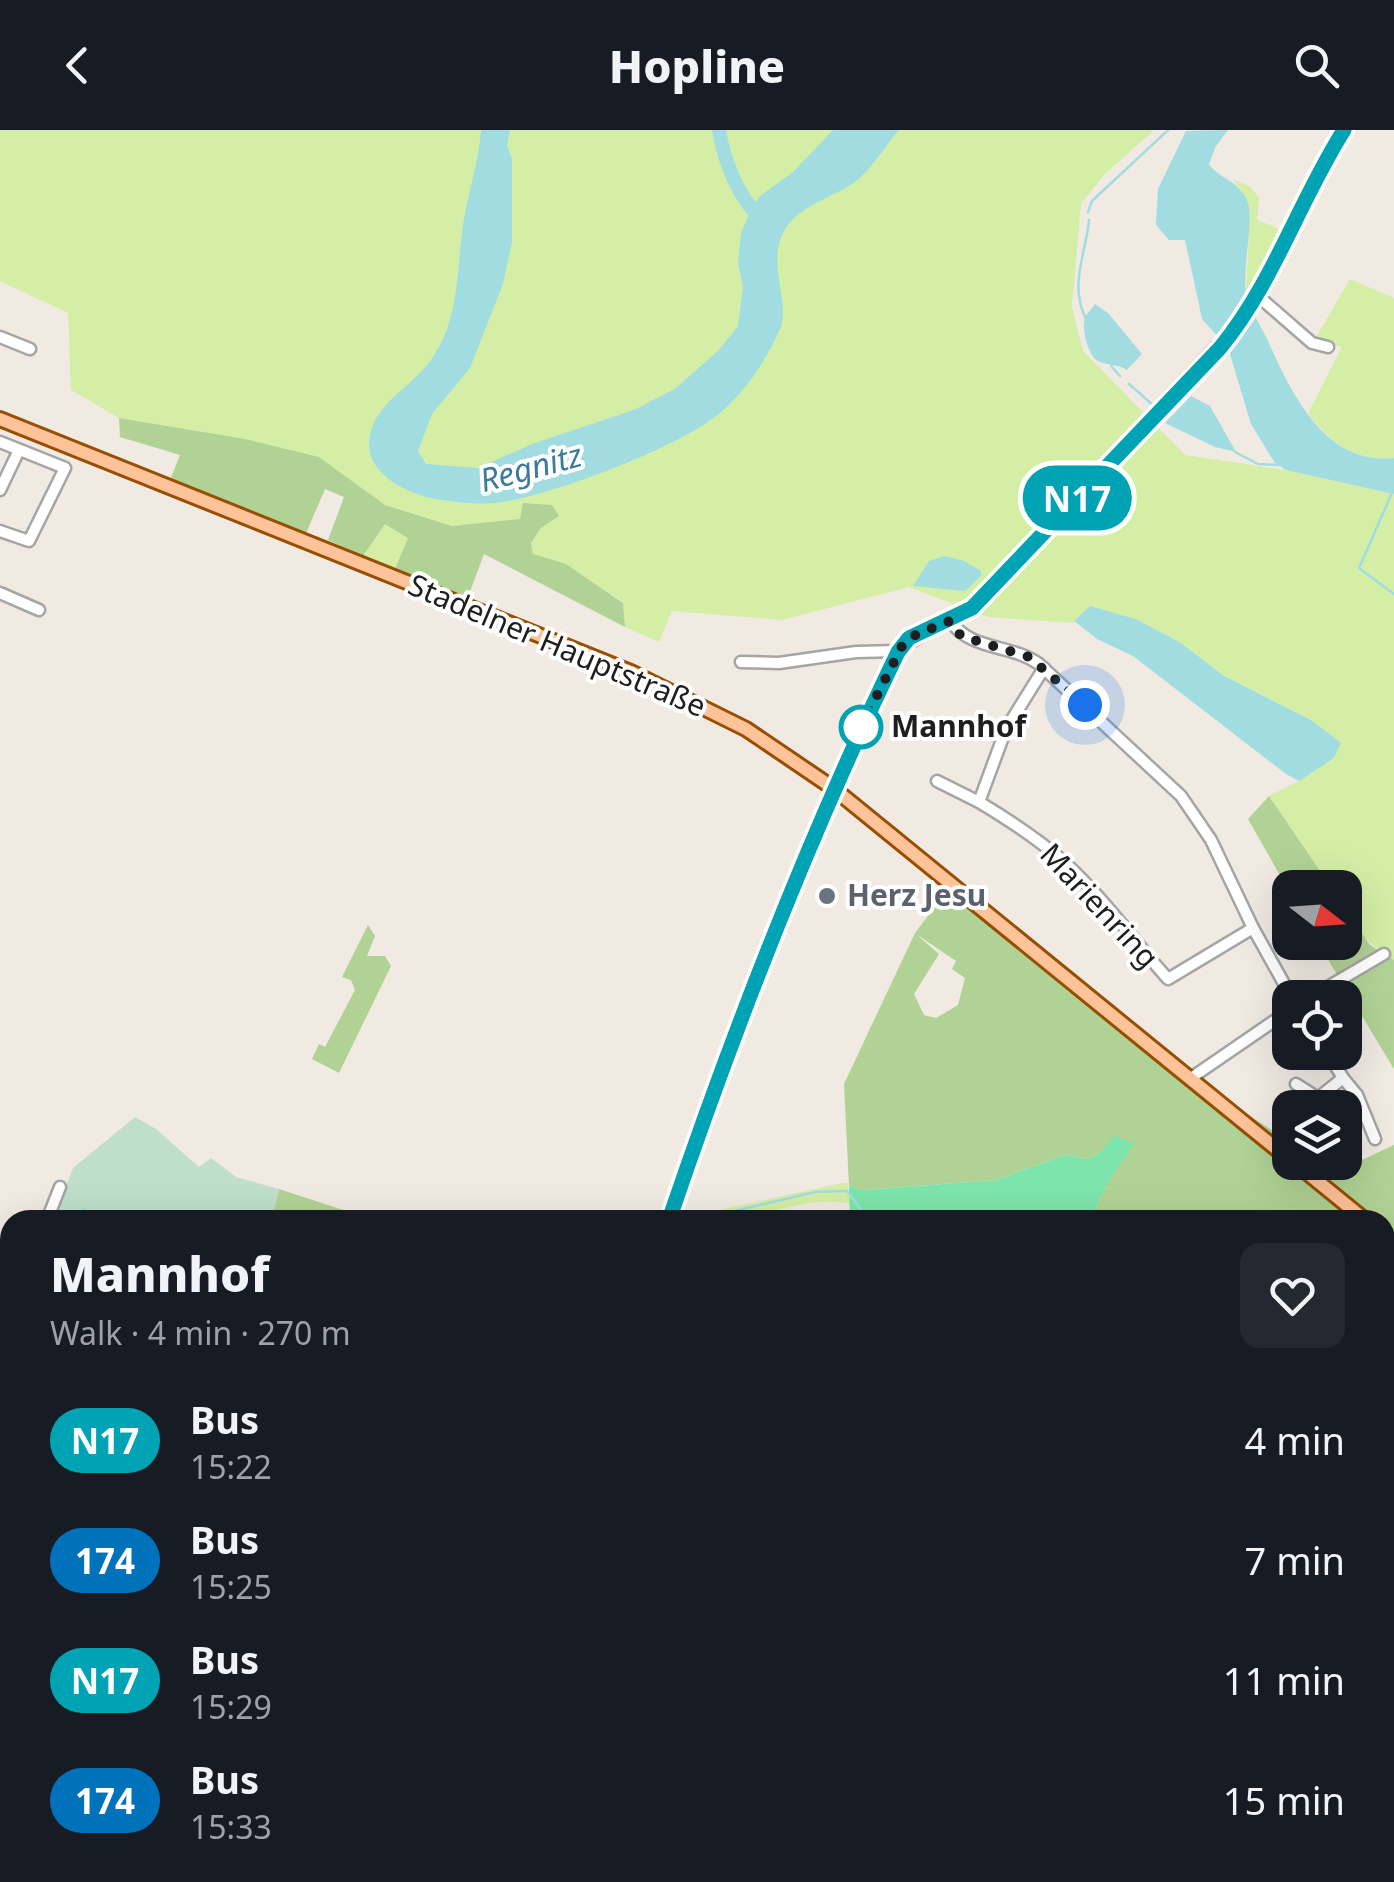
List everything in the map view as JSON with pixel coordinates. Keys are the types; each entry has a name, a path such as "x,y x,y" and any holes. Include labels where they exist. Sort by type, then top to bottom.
{"main road":[{"path":"833,788 898,652 909,638 972,608 1220,348 1257,299 1326,158 1344,130"},
{"name":"Stadelner Hauptstraße","path":"0,419 655,682 746,729 833,788 1272,1145"},
{"name":"Stadelner Hauptstraße","path":"1316,1180 1353,1210"}],"street":[{"path":"1257,299 1312,342 1328,347"},
{"path":"0,337 30,349"},
{"path":"0,442 65,468 29,541 0,530"},
{"path":"0,490 19,450"},
{"path":"0,593 39,610"},
{"path":"950,621 961,636 1029,657 1044,668 1181,796 1212,840 1282,980"},
{"path":"741,662 779,664 856,652 898,652"},
{"path":"979,802 1006,729 1044,668"},
{"name":"Marienring","path":"937,781 979,802 1060,858 1168,979 1253,928"},
{"path":"672,1210 756,972 833,788"},
{"path":"1340,980 1384,954"},
{"path":"1190,1078 1272,1022"},
{"path":"1339,1070 1352,1090"},
{"path":"1333,1090 1344,1078"},
{"path":"1296,1084 1304,1090"},
{"path":"1362,1109 1375,1139"},
{"path":"51,1210 60,1188"}],"green space":[{"path":"0,130 1154,130 1104,175 1081,204 1072,307 1083,351 1185,455 1286,470 1394,494 1394,960 1362,933 1362,870 1319,870 1269,796 1299,781 1311,720 1224,676 1181,643 1136,619 1090,606 1074,623 988,617 909,587 782,620 672,611 659,642 625,627 623,602 566,565 533,554 531,543 541,528 559,516 452,526 385,505 319,457 119,418 71,390 68,313 0,281"},
{"path":"1233,179 1249,186 1259,197 1257,220 1282,230 1270,262 1246,293 1250,211"},
{"path":"1350,279 1394,298 1394,458 1368,457 1345,448 1308,413 1342,347 1315,339"},
{"path":"119,418 245,439 319,457 385,505 452,526 520,519 523,503 552,505 559,516 541,528 531,543 533,554 566,564 623,603 625,627 484,554 468,597 395,569 408,538 385,524 363,556 328,540 344,497 325,489 304,538 170,480 180,455 120,437"},
{"path":"385,524 409,537 395,569 363,556"},
{"path":"1269,796 1319,870 1277,870 1248,819"},
{"path":"952,884 1189,1076 1272,1130 1272,1180 1362,1180 1362,1160 1394,1145 1394,1210 1095,1210 1106,1186 1101,1152 1089,1159 1065,1155 996,1180 864,1190 849,1186 844,1084 915,933","holes":["916,934 956,961 952,969 965,978 958,1005 936,1018 924,1015 914,994 939,954"]},
{"path":"368,925 375,936 367,956 385,956 391,966 339,1073 312,1059 319,1044 325,1047 355,990 351,980 342,977"},
{"path":"1362,933 1370,945 1394,960 1394,1069 1362,1016 1362,980 1340,980 1328,960 1362,960"},
{"path":"135,1117 156,1129 199,1167 211,1158 236,1177 279,1189 274,1210 57,1210 73,1168"},
{"path":"1114,1136 1134,1143 1095,1210 850,1210 849,1186 865,1190 996,1180 1065,1155 1089,1159"},
{"path":"847,1182 851,1204 821,1202 778,1210 719,1210"},
{"path":"279,1189 343,1210 274,1210"}],"water":[{"name":"Regnitz","path":"481,130 510,130 507,145 512,159 512,242 503,284 470,368 432,414 418,451 426,464 478,468 532,444 636,409 676,388 719,350 738,326 743,287 738,263 741,233 760,196 793,172 833,130 899,130 861,177 798,214 783,233 777,258 783,309 780,329 752,378 723,410 669,444 611,469 525,497 480,503 431,498 407,490 377,468 369,446 376,419 425,368 449,324"},
{"path":"1228,130 1209,164 1247,200 1250,218 1245,282 1252,311 1288,382 1314,422 1349,450 1370,457 1394,458 1394,494 1286,470 1275,463 1251,424 1228,348 1202,319 1185,240 1169,240 1156,225 1158,189 1186,131"},
{"path":"1095,304 1108,313 1142,354 1127,370 1098,361 1090,351 1084,322"},
{"path":"1191,396 1210,406 1236,452 1215,447 1165,423"},
{"path":"945,556 964,561 981,571 981,576 965,591 913,586 929,561"},
{"path":"1090,606 1136,619 1181,643 1224,676 1311,720 1341,743 1334,758 1299,781 1286,774 1133,656 1097,639 1074,621"}],"waterway":[{"path":"719,130 734,179 763,221"},
{"path":"1088,212 1092,201 1168,130"},
{"path":"1087,321 1078,282 1089,220"},
{"path":"1111,361 1120,376"},
{"path":"1129,384 1154,406"},
{"path":"1235,452 1258,464 1279,465"},
{"path":"1392,493 1359,568 1394,594"},
{"path":"738,1210 815,1192 847,1191 861,1210"}],"bus line":[{"name":"N17","path":"673,1210 756,972 833,788 898,652 909,638 972,608 1220,348 1255,302 1310,198 1326,158 1344,130"}],"place":[{"name":"Mannhof","path":"861,727"},
{"name":"Herz Jesu","path":"827,896"}],"route":[{"path":"861,727 903,644 950,621 961,636 1029,657 1085,705"}]}
